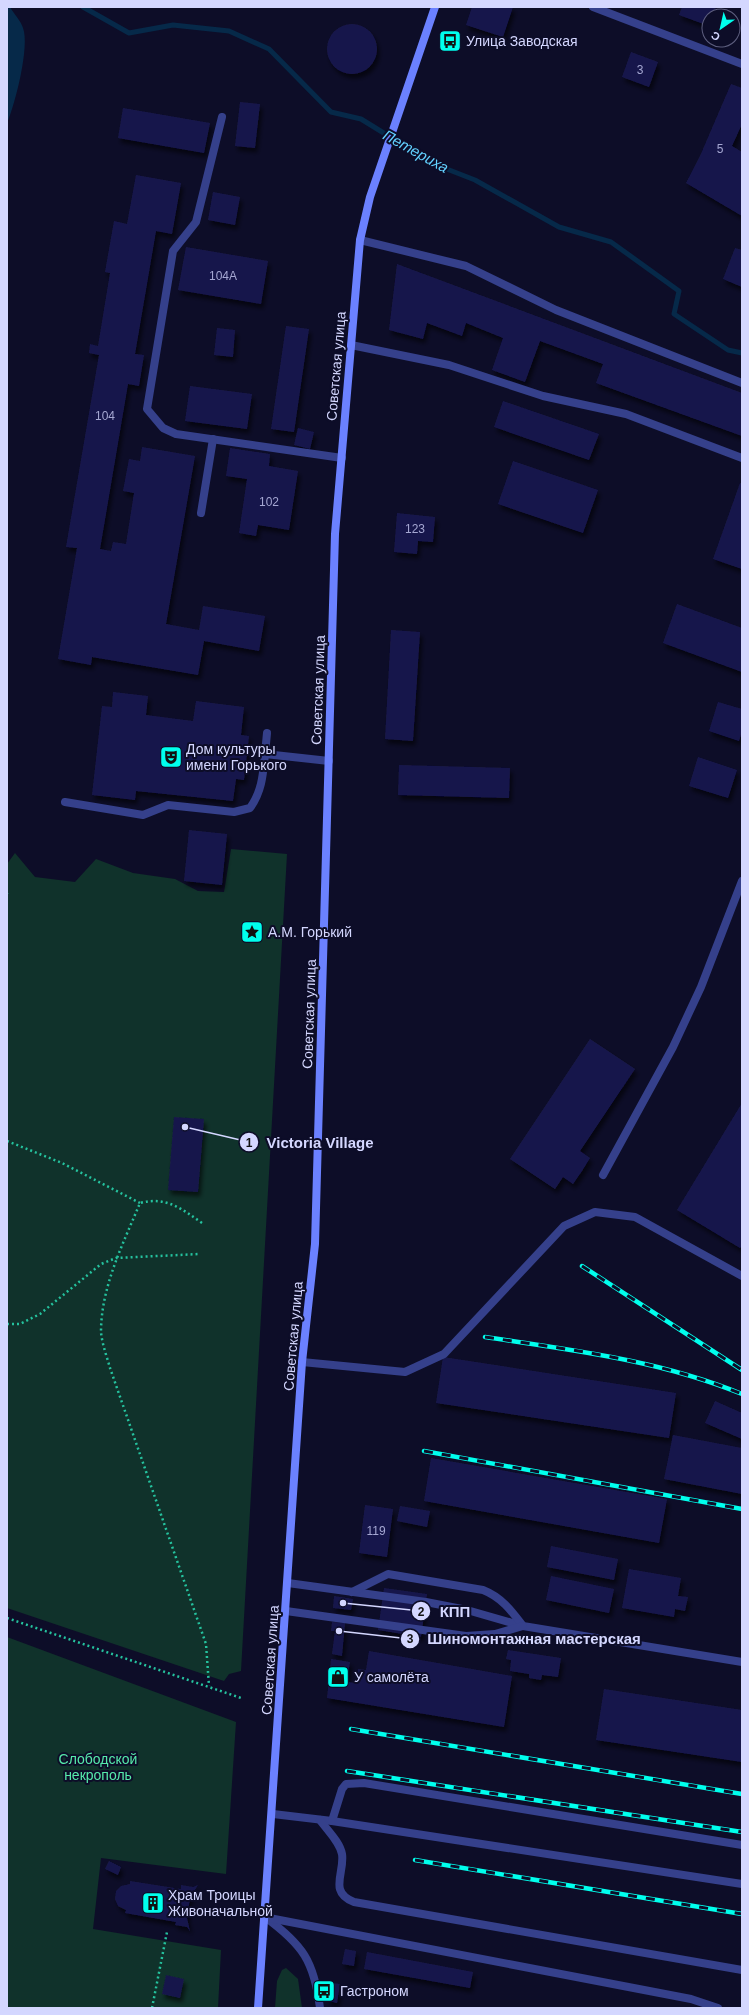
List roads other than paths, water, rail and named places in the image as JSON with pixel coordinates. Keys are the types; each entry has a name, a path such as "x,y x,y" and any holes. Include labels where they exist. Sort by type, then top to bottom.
{"main road":[{"name":"Советская улица","path":"258,2008 273,1814 302,1362 316,1218 335,534 360,240 370,197 435,7"}],"street":[{"path":"593,7 742,64"},
{"path":"222,117 196,222 173,251 147,409 163,428 176,434 342,458"},
{"path":"360,240 466,266 556,310 742,383"},
{"path":"351,345 449,365 543,396 626,414 742,458"},
{"path":"201,512 213,439"},
{"path":"65,802 143,815 168,804 234,812 250,808 258,798 262,785 267,733"},
{"path":"265,754 329,761"},
{"path":"603,1175 673,1047 701,986 740,893 742,881"},
{"path":"302,1362 405,1372 444,1354 564,1226 595,1212 635,1217 742,1276"},
{"path":"352,1592 388,1574 483,1590 493,1594 501,1600 523,1626"},
{"path":"288,1583 438,1604 523,1626 742,1662"},
{"path":"286,1611 466,1636 495,1634 523,1626"},
{"path":"332,1821 342,1789 346,1784 364,1783 742,1845"},
{"path":"273,1814 332,1821 742,1884"},
{"path":"320,1820 340,1847 342,1855 340,1890 344,1896 354,1902 742,1970"},
{"path":"264,1917 294,1940 308,1961 318,1990 320,2008"},
{"path":"264,1917 691,1999 718,2008"}],"water":[{"path":"7,7 10,7 21,23 25,37 25,48 21,76 7,123"}],"waterway":[{"name":"Петериха","path":"83,7 129,33 173,25 229,31 269,49 331,112 361,119 434,164 475,180 559,227 611,242 679,291 674,314 728,350 742,353"}],"railway":[{"path":"582,1266 742,1370"},
{"path":"485,1337 583,1352 647,1364 711,1382 742,1394"},
{"path":"424,1451 742,1509"},
{"path":"351,1729 742,1794"},
{"path":"347,1771 742,1832"},
{"path":"415,1860 742,1914"}],"place":[{"name":"Улица Заводская","path":"450,41"},
{"name":"Дом культуры имени Горького","path":"171,757"},
{"name":"А.М. Горький","path":"252,932"},
{"name":"Victoria Village","path":"185,1127"},
{"name":"КПП","path":"343,1603"},
{"name":"Шиномонтажная мастерская","path":"339,1631"},
{"name":"У самолёта","path":"338,1677"},
{"name":"Храм Троицы Живоначальной","path":"153,1903"},
{"name":"Гастроном","path":"324,1991"}],"park label":[{"name":"Слободской некрополь","path":"98,1768"}]}
